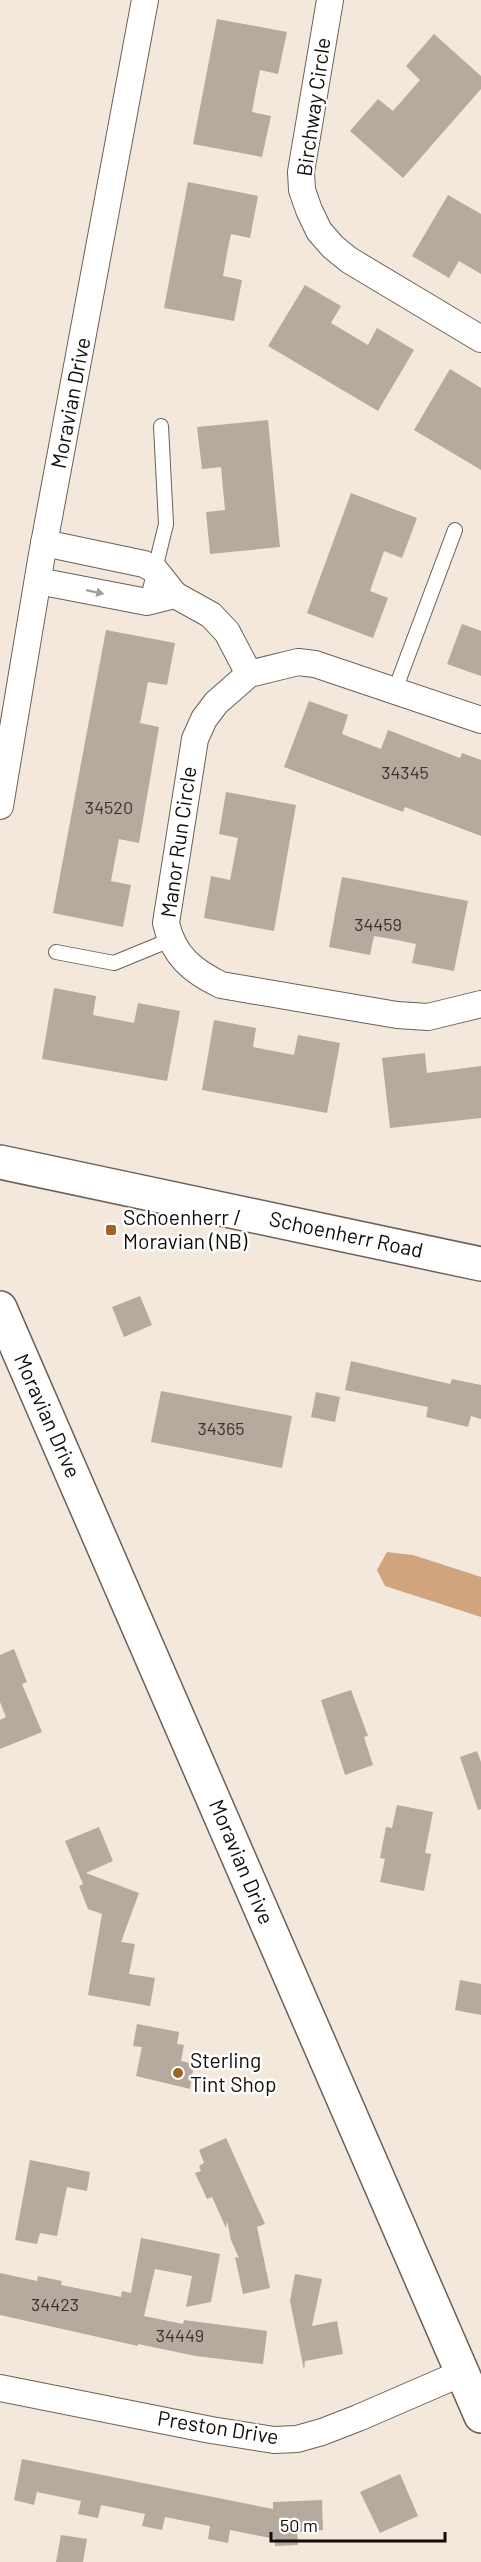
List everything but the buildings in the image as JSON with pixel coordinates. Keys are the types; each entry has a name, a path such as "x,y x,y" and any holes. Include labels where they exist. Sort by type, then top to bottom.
{"street":[{"name":"Moravian Drive","path":"0,806 44,543 145,0"},
{"name":"Birchway Circle","path":"330,0 301,172 302,190 309,210 319,231 349,260 481,339"},
{"path":"44,543 129,560 155,570 175,595 211,615 227,632 249,674"},
{"path":"38,581 147,602 175,595"},
{"name":"Manor Run Circle","path":"481,720 332,669 298,662 249,674 216,703 204,719 195,739 166,923 170,940 188,964 201,975 221,985 398,1015 428,1017 481,1004"},
{"name":"Schoenherr Road","path":"0,1162 481,1263"},
{"name":"Moravian Drive","path":"0,1308 481,2416"},
{"name":"Preston Drive","path":"0,2388 211,2430 274,2440 297,2439 322,2432 462,2373"}],"lane":[{"path":"147,602 167,515 160,426"},
{"path":"395,690 455,530"},
{"path":"56,952 114,963 170,940"}],"shaded area":[{"path":"387,1552 413,1555 481,1577 481,1617 385,1586 377,1570"}],"place":[{"name":"Schoenherr / Moravian (NB)","path":"111,1230"},
{"name":"Sterling Tint Shop","path":"178,2073"}]}
